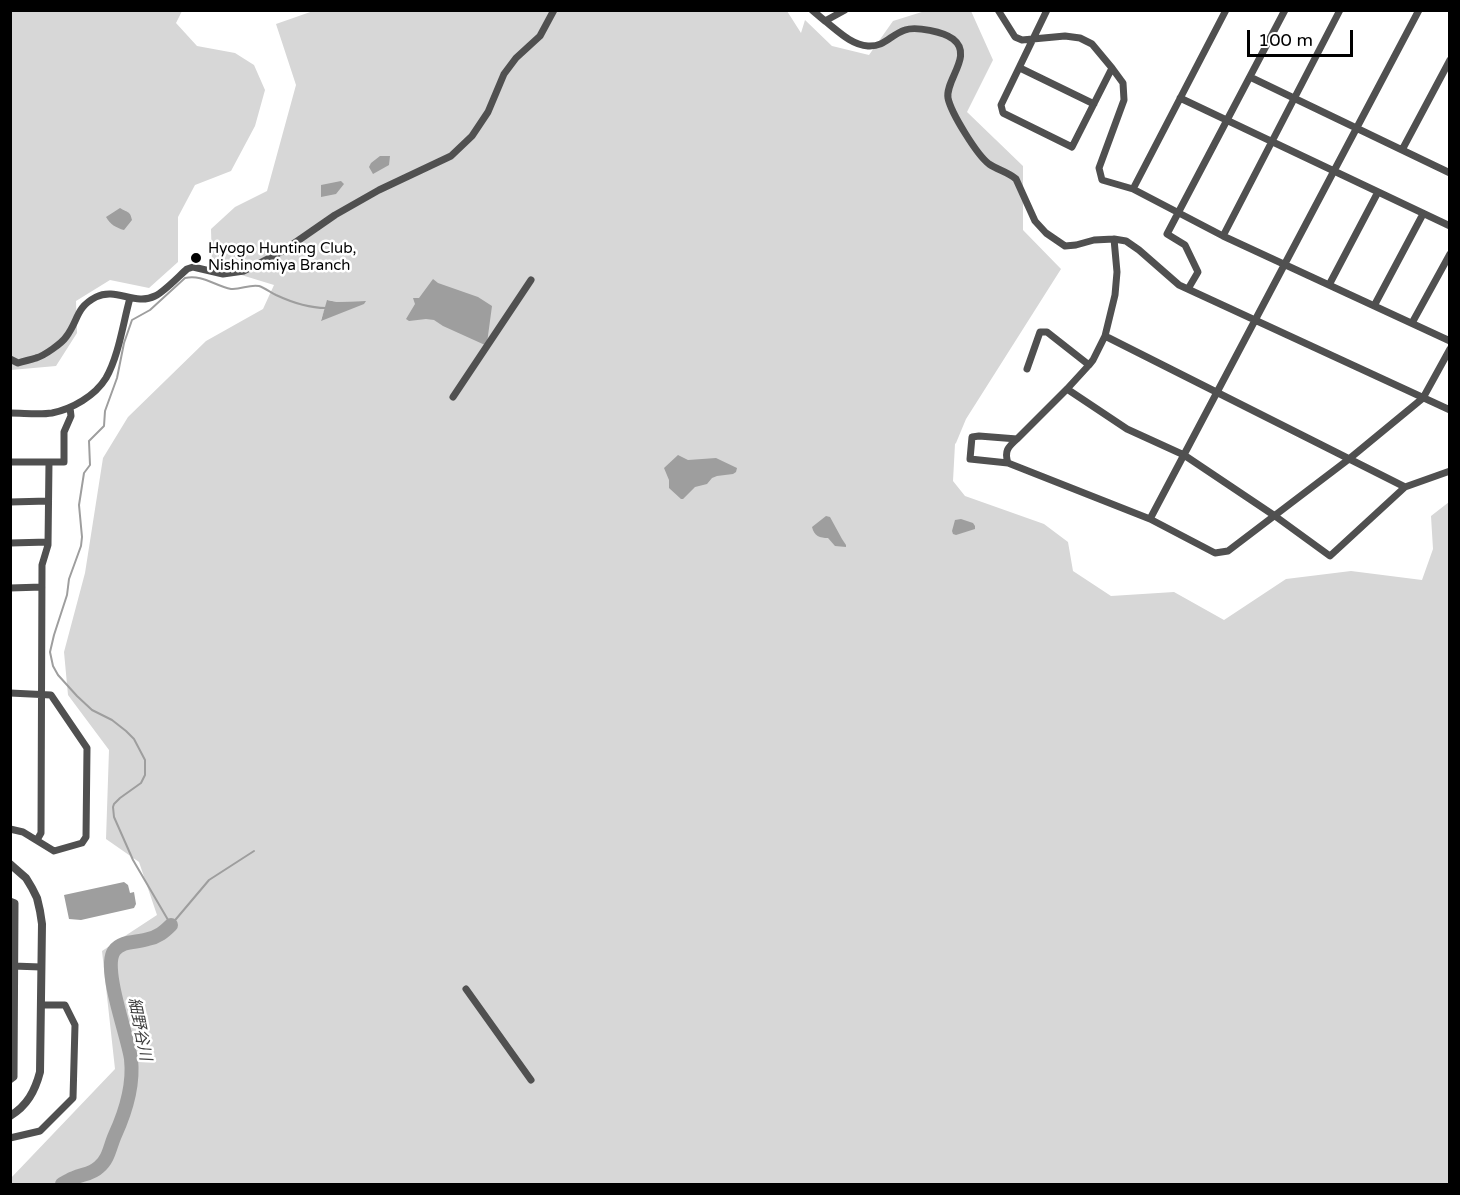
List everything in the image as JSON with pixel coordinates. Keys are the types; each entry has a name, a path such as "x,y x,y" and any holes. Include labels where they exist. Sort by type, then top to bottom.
{"street":[{"path":"10,359 18,363 39,358 65,340 80,309 97,296 111,292 130,298 144,299 156,296 187,269 193,267 223,274 244,271 283,251 343,210 379,190 452,156 472,136 488,112 504,74 516,58 540,36 554,10"},
{"path":"812,10 841,34 858,44 868,46 883,44 904,30 912,28 948,36 956,41 960,50 960,60 949,87 948,96 960,127 986,162 1011,174 1016,179 1035,221 1046,233 1065,246 1094,240 1126,241 1179,285 1449,410"},
{"path":"825,21 845,10"},
{"path":"998,10 1015,37 1022,40 1065,36 1080,38 1092,44 1123,83 1124,100 1099,168 1102,180 1133,189 1222,236 1449,341"},
{"path":"1047,10 1001,105 1003,113 1072,147 1112,68"},
{"path":"1133,189 1226,10"},
{"path":"1188,289 1198,272 1185,245 1167,234 1285,10"},
{"path":"1222,236 1340,10"},
{"path":"1150,519 1419,10"},
{"path":"1402,150 1449,60"},
{"path":"1020,68 1094,104"},
{"path":"1250,77 1448,170"},
{"path":"1180,98 1449,226"},
{"path":"1329,285 1378,192"},
{"path":"1374,306 1423,214"},
{"path":"1008,463 1006,452 1008,446 1068,389 1093,360 1105,336 1115,296 1117,272 1114,239"},
{"path":"1412,324 1449,254"},
{"path":"453,397 531,280"},
{"path":"10,413 50,413 70,408 81,402 105,380 114,359 130,298"},
{"path":"1027,369 1040,332 1047,332 1089,365"},
{"path":"1105,336 1405,487"},
{"path":"1017,439 979,435 972,437 970,459 1008,463 1150,519 1215,552 1228,551 1349,459 1423,398 1449,349"},
{"path":"1068,389 1127,429 1184,455 1275,516 1329,556 1405,487 1449,471"},
{"path":"10,462 64,462 64,432 71,416 70,408"},
{"path":"37,840 41,833 42,565 48,542 49,462"},
{"path":"10,502 48,501"},
{"path":"10,543 48,542"},
{"path":"10,588 42,587"},
{"path":"10,693 51,694 87,748 86,837 82,843 54,851 23,832 10,829"},
{"path":"10,864 26,878 37,898 42,924 41,1061 38,1081 23,1107 10,1116"},
{"path":"10,901 15,903 14,1077 10,1080"},
{"path":"13,966 41,967"},
{"path":"466,989 531,1080"},
{"path":"10,1138 40,1131 73,1098 75,1025 66,1005 41,1005"}],"shaded area":[{"path":"316,10 787,11 801,33 805,20 832,46 869,55 893,21 925,11 971,11 993,60 967,112 1023,166 1023,230 1061,269 966,419 955,444 953,481 965,496 1044,524 1068,542 1073,571 1111,596 1174,592 1224,620 1286,579 1351,571 1422,580 1433,549 1431,516 1449,502 1449,1184 11,1184 10,1179 115,1069 102,951 157,915 139,862 106,839 109,750 68,695 64,652 85,573 103,458 128,417 206,341 263,309 274,285 212,266 211,229 235,207 267,191 296,85 276,24","holes":["328,300 365,301 321,320"]},
{"path":"11,11 182,11 176,23 197,46 235,53 254,65 265,90 255,126 231,171 195,185 178,217 178,262 149,288 110,280 76,301 77,333 56,366 11,370"},
{"path":"380,156 390,156 389,165 373,174 369,167"},
{"path":"341,181 344,184 336,194 321,197 321,185"},
{"path":"120,208 129,213 132,220 124,230 109,222 106,217"},
{"path":"433,279 438,283 478,297 492,306 485,345 434,320 409,321 406,319 415,304 413,298 419,298"},
{"path":"327,300 366,301 364,304 321,321"},
{"path":"678,455 688,460 716,458 737,468 736,472 712,478 707,484 695,487 681,499 669,488 669,480 664,468"},
{"path":"826,516 830,517 846,547 835,546 828,538 814,533 812,527"},
{"path":"961,519 973,523 975,529 953,534 955,520"},
{"path":"124,882 128,885 130,893 134,892 136,904 134,908 81,920 69,919 64,895"}],"waterway":[{"path":"254,851 209,880 171,925 133,860 114,817 114,804 141,783 145,775 145,760 134,739 126,731 112,720 92,710 58,675 50,652 67,595 69,579 81,546 79,505 84,473 90,465 89,441 104,426 105,411 117,378 124,343 132,320 150,310 185,278 191,277 231,289 259,286 294,302 326,308"},
{"name":"細野谷川","path":"62,1184 93,1171 102,1164 123,1117 128,1098 132,1069 129,1048 113,987 111,960 114,951 125,943 155,937 171,925"}],"place":[{"name":"Hyogo Hunting Club, Nishinomiya Branch","path":"196,258"}]}
